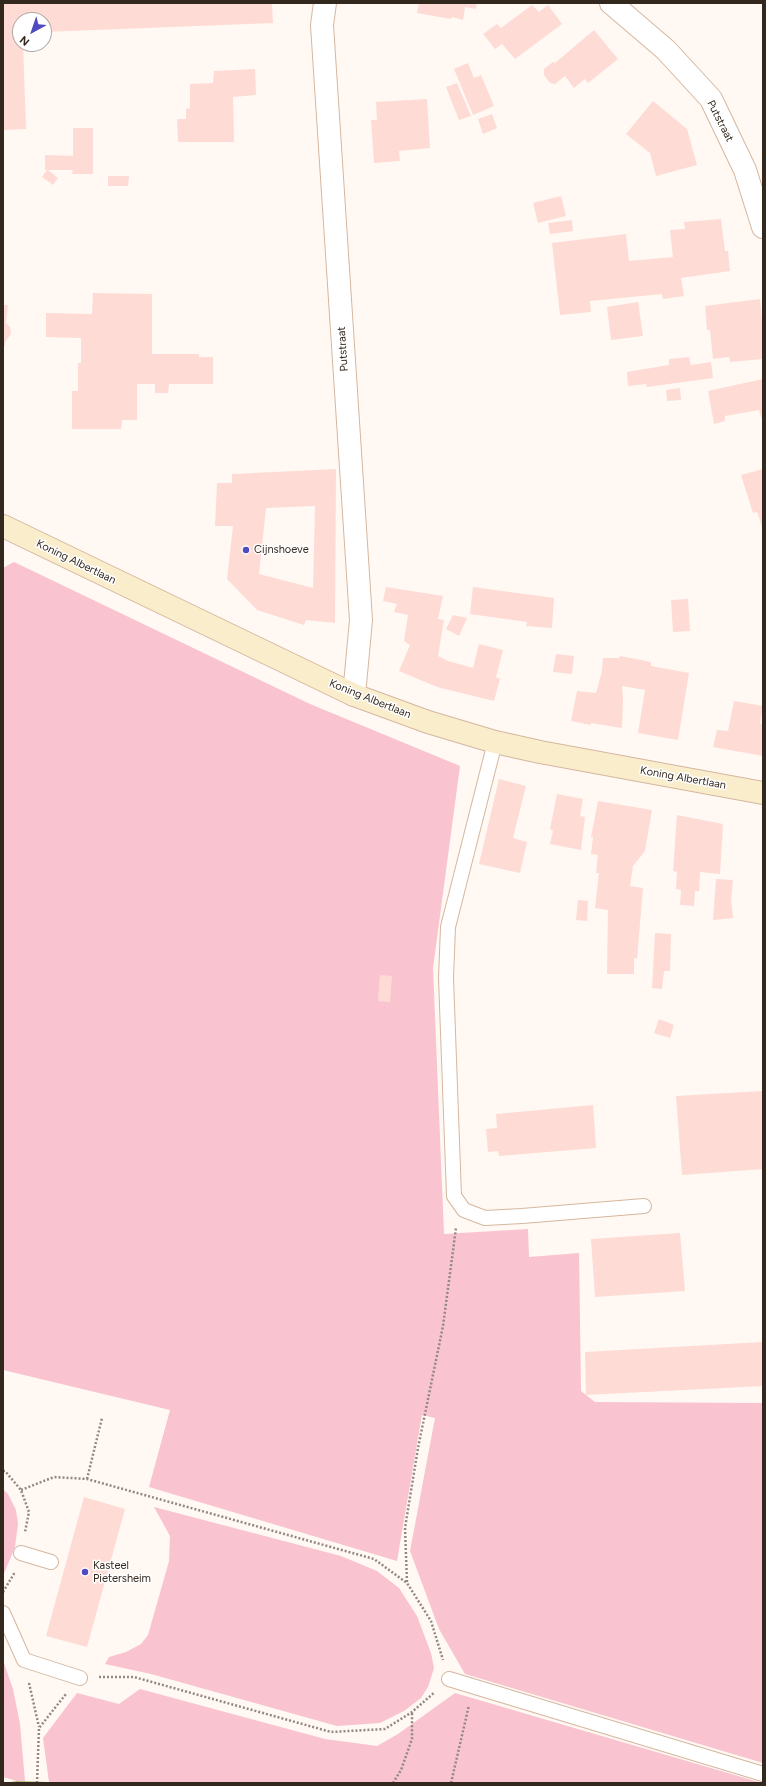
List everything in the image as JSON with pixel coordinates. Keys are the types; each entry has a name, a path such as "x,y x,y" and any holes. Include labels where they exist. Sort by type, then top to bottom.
{"street":[{"name":"Putstraat","path":"324,3 322,25 361,620 354,696"},
{"name":"Putstraat","path":"611,3 666,50 710,99 745,170 763,227"},
{"name":"Koning Albertlaan","path":"3,526 354,696 428,722 495,742 763,793"}],"lane":[{"path":"495,742 448,927 446,978 454,1196 464,1210 485,1218 644,1206"},
{"path":"21,1553 51,1562"},
{"path":"3,1614 24,1660 80,1678"},
{"path":"449,1680 763,1774"}],"path":[{"path":"407,1583 405,1528 418,1448 443,1326 456,1221 464,1210"},
{"path":"87,1479 102,1418"},
{"path":"3,1471 5,1471 21,1490 54,1477 87,1479 374,1558 407,1583 431,1621 449,1680 412,1712 385,1729 331,1732 134,1677 80,1678 39,1728"},
{"path":"24,1660 39,1728 37,1783"},
{"path":"452,1783 473,1687"},
{"path":"393,1783 401,1770 412,1739 412,1712"}],"shaded area":[{"path":"14,562 310,704 460,766 433,968 444,1234 528,1229 529,1257 579,1253 581,1391 595,1402 763,1403 763,1763 465,1674 439,1629 410,1551 435,1418 422,1415 397,1561 149,1487 170,1410 3,1370 3,568"},
{"path":"3,1489 8,1494 16,1510 18,1524 15,1547 3,1576"},
{"path":"154,1507 341,1556 377,1571 399,1588 417,1616 431,1653 434,1668 428,1687 421,1698 404,1711 380,1723 337,1726 151,1674 105,1664 109,1657 126,1652 141,1644 148,1635 169,1561 170,1536"},
{"path":"3,1660 13,1689 20,1724 25,1781 17,1781 3,1777"},
{"path":"140,1689 325,1739 377,1746 398,1734 455,1693 762,1783 49,1782 43,1738 77,1693 119,1704"},
{"path":"17,1781 49,1782 80,1783 3,1783"}],"building":[{"path":"3,3 272,3 273,23 52,32 52,12 12,12 12,52 23,52 26,129 3,130"},
{"path":"419,3 477,3 476,9 465,7 463,20 452,17 451,19 417,13"},
{"path":"532,5 539,12 548,5 562,24 515,59 502,44 495,49 483,34 497,24 501,28"},
{"path":"594,30 618,59 588,83 585,79 574,88 565,76 555,84 550,83 544,75 544,69 553,62 555,63"},
{"path":"468,63 474,78 481,75 494,106 473,115 454,69"},
{"path":"255,69 256,95 233,97 234,142 178,142 177,119 186,119 186,109 190,108 190,84 213,83 214,71"},
{"path":"457,83 471,116 459,120 446,87"},
{"path":"427,99 430,148 399,151 400,161 374,163 371,120 377,120 376,102"},
{"path":"653,101 687,129 697,165 656,176 650,153 626,134"},
{"path":"492,114 497,128 483,134 478,119"},
{"path":"73,128 93,128 93,174 72,174 73,170 48,170 58,178 53,185 42,177 47,170 45,170 45,155 73,156"},
{"path":"108,176 129,176 128,186 108,186"},
{"path":"561,196 566,216 538,223 533,203"},
{"path":"721,219 725,251 728,251 730,271 681,278 684,296 663,299 662,294 590,301 591,312 560,315 552,243 626,234 629,261 673,257 670,230 685,229 684,222"},
{"path":"572,220 573,231 550,234 548,223"},
{"path":"93,293 152,294 152,354 199,354 199,357 213,357 213,384 169,384 168,393 155,393 155,384 137,384 137,420 122,420 121,429 72,429 72,391 78,391 78,363 81,363 81,338 46,337 46,313 92,314"},
{"path":"760,299 763,331 763,359 730,362 729,357 713,359 710,330 707,330 705,306"},
{"path":"638,302 643,336 611,340 607,307"},
{"path":"3,305 8,305 6,323 10,327 11,334 5,342 5,346 3,346"},
{"path":"689,357 691,365 711,362 713,378 647,387 646,384 628,386 627,372 669,365 669,359"},
{"path":"763,379 763,423 759,410 725,416 725,421 714,424 708,391"},
{"path":"680,388 681,400 667,401 666,390"},
{"name":"Cijnshoeve","path":"336,469 335,623 306,620 304,625 257,610 227,579 233,526 215,526 217,483 232,483 232,474","holes":["315,506 313,588 259,574 266,508"]},
{"path":"763,469 763,529 757,512 753,513 741,475"},
{"path":"386,587 443,596 438,619 444,620 438,656 448,661 473,668 479,644 503,650 496,677 500,679 494,701 437,687 399,671 410,645 404,641 408,615 394,612 397,604 383,601"},
{"path":"473,587 554,598 552,628 526,626 527,622 470,614"},
{"path":"688,599 690,631 673,632 671,600"},
{"path":"453,615 467,618 459,636 446,629"},
{"path":"556,654 574,656 572,674 553,672"},
{"path":"620,656 651,662 651,666 689,673 678,740 638,733 645,690 622,686 622,728 591,723 591,725 571,721 577,691 596,693 602,671 603,658 619,658"},
{"path":"734,701 763,706 760,724 763,724 763,756 713,747 717,730 728,731"},
{"path":"499,779 526,786 513,838 527,842 520,873 479,864"},
{"path":"557,794 583,799 580,816 585,817 581,850 550,844 553,831 550,829"},
{"path":"598,801 652,810 645,851 633,866 630,886 643,888 637,959 634,958 634,974 607,974 608,910 595,908 599,873 596,873 598,855 591,854 593,837 591,837"},
{"path":"677,815 723,824 720,874 700,872 699,891 695,891 694,906 680,905 681,890 676,889 677,872 673,871"},
{"path":"716,879 733,880 731,899 733,918 713,920"},
{"path":"578,900 588,901 587,921 576,920"},
{"path":"655,933 671,934 670,971 664,971 662,989 652,988"},
{"path":"380,975 392,976 390,1002 378,1001"},
{"path":"659,1019 674,1025 670,1038 654,1033"},
{"path":"763,1091 763,1169 682,1175 676,1096"},
{"path":"593,1105 596,1148 499,1156 498,1151 488,1152 486,1129 497,1128 496,1114"},
{"path":"680,1233 685,1291 595,1297 591,1239"},
{"path":"763,1342 763,1386 586,1395 585,1352"},
{"name":"Kasteel Pietersheim","path":"84,1497 125,1509 87,1647 46,1636"}],"place":[{"name":"Cijnshoeve","path":"246,550"},
{"name":"Kasteel Pietersheim","path":"85,1572"}]}
